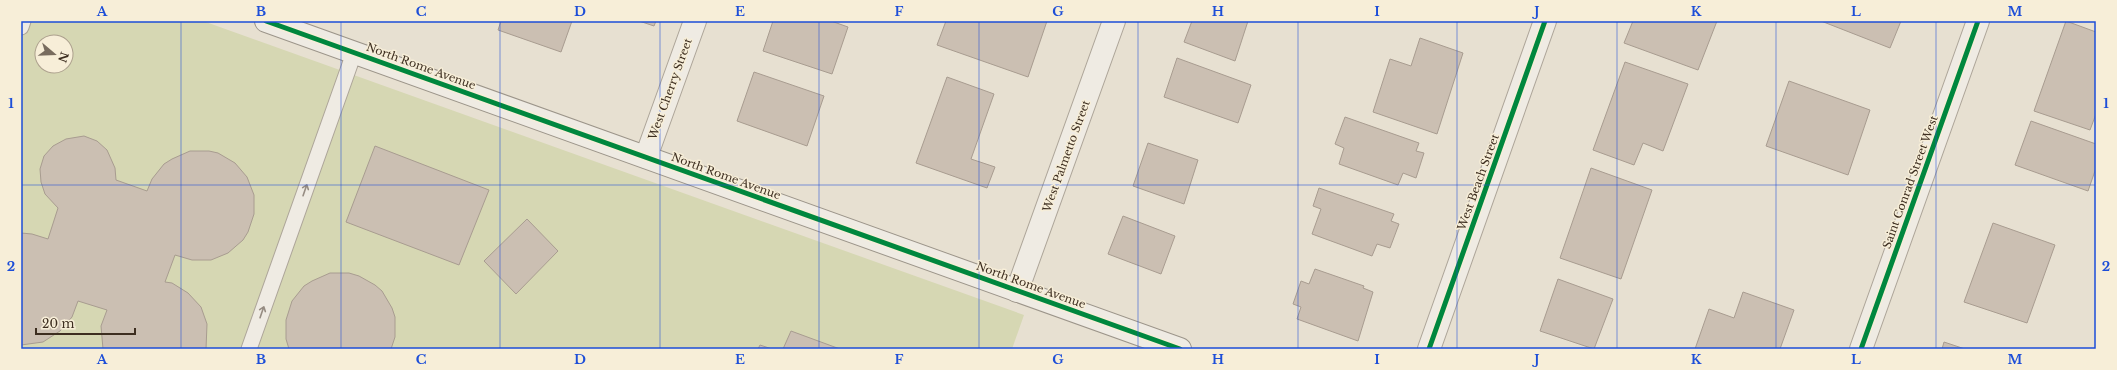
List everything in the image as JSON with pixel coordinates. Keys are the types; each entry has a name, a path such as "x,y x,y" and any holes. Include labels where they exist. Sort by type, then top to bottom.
{"street":[{"name":"West Cherry Street","path":"646,157 695,21"},
{"name":"West Palmetto Street","path":"1017,291 1114,21"},
{"name":"West Beach Street","path":"1429,349 1545,21"},
{"name":"Saint Conrad Street West","path":"1861,349 1978,21"},
{"name":"North Rome Avenue","path":"275,23 1180,349"}],"lane":[{"path":"21,27 23,21"},
{"path":"249,349 354,52"}],"green space":[{"path":"21,21 203,21 1024,315 1012,349 21,349"}],"building":[{"path":"501,21 572,21 561,52 498,30"},
{"path":"639,21 656,21 654,26"},
{"path":"773,21 831,21 848,27 832,74 763,51"},
{"path":"946,21 1047,21 1028,77 937,45"},
{"path":"1192,21 1248,21 1235,61 1184,42"},
{"path":"1633,21 1717,21 1698,70 1624,43"},
{"path":"1821,21 1901,21 1890,48"},
{"path":"2066,21 2096,32 2096,114 2090,130 2034,111"},
{"path":"1420,38 1463,53 1437,134 1373,112 1390,59 1411,66"},
{"path":"1177,58 1251,85 1238,123 1164,97"},
{"path":"1625,62 1688,84 1663,151 1643,143 1634,165 1593,150"},
{"path":"754,72 824,96 807,146 737,121"},
{"path":"947,77 994,94 971,159 995,167 987,188 916,163"},
{"path":"1789,81 1870,110 1848,175 1766,146"},
{"path":"1345,117 1419,143 1416,151 1424,153 1416,178 1403,173 1398,185 1339,164 1344,148 1335,144"},
{"path":"2031,121 2096,144 2096,168 2088,191 2015,165"},
{"path":"84,136 97,141 107,150 115,168 116,180 147,191 152,179 164,164 190,151 209,151 218,153 235,163 247,177 254,195 254,214 248,232 243,240 228,253 211,260 192,260 175,255 165,282 172,283 188,293 201,307 207,324 206,349 103,349 101,326 107,310 78,301 72,317 60,331 43,342 21,345 21,233 32,234 48,239 58,208 45,194 41,182 40,169 44,156 53,146 66,139"},
{"path":"1148,143 1198,160 1184,204 1133,186"},
{"path":"375,146 489,190 459,265 346,222"},
{"path":"1591,168 1652,190 1621,279 1560,258"},
{"path":"1319,188 1394,214 1391,221 1399,224 1390,248 1377,244 1372,256 1312,234 1321,209 1313,206"},
{"path":"1123,216 1175,236 1161,274 1108,254"},
{"path":"527,219 558,251 516,294 484,261"},
{"path":"1993,223 2055,245 2027,323 1964,302"},
{"path":"1315,269 1364,286 1363,288 1373,292 1358,341 1297,319 1301,307 1293,304 1301,281 1309,284"},
{"path":"330,273 349,273 359,276 375,285 382,291 392,308 395,317 395,337 391,349 289,349 286,339 286,320 292,301 304,286"},
{"path":"1558,279 1613,299 1594,349 1540,331"},
{"path":"1743,292 1794,310 1780,349 1695,349 1709,309 1734,318"},
{"path":"791,331 840,349 783,349"},
{"path":"1944,342 1965,349 1942,349"},
{"path":"760,345 772,349 758,349"}],"cycle path":[{"path":"266,21 1180,349"},
{"path":"1429,349 1545,21"},
{"path":"1861,349 1978,21"}]}
